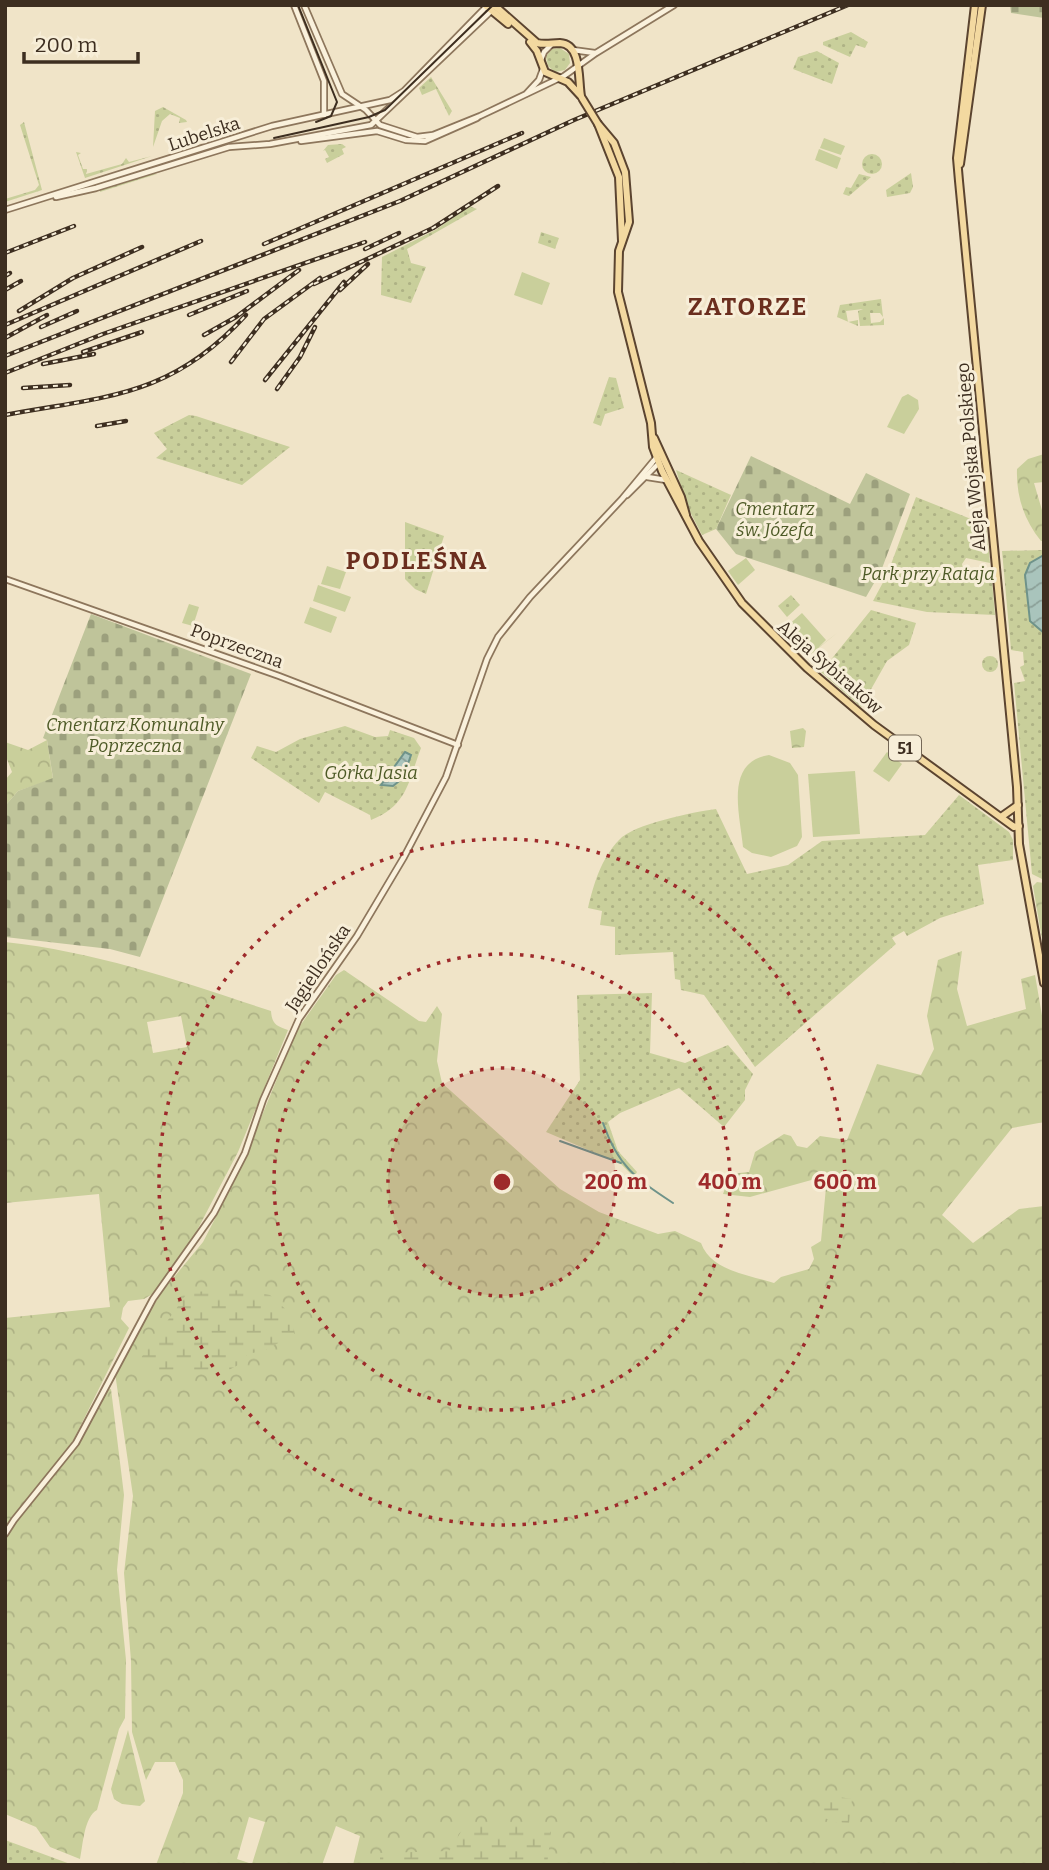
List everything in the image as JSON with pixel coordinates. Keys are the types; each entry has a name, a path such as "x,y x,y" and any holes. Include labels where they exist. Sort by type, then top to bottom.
{"main road":[{"name":"Aleja Wojska Polskiego","path":"975,5 958,170 1019,826 1044,982"},
{"name":"Aleja Wojska Polskiego","path":"958,170 965,144 982,5"},
{"path":"491,6 534,41 562,43 573,50"},
{"name":"51","path":"491,6 534,46 542,66 559,79 568,82 581,97 614,143 625,172 629,222 617,266 620,305 659,460"},
{"name":"51","path":"573,50 581,97"},
{"name":"Aleja Sybiraków","path":"659,460 666,480 687,520 742,603 805,667 874,725 1014,827 1019,826"},
{"name":"Aleja Sybiraków","path":"659,460 681,498 687,520"},
{"path":"1001,817 1018,805"}],"street":[{"path":"294,5 324,81 324,115"},
{"path":"304,5 338,89 347,99 362,107 376,122 404,137"},
{"path":"263,144 377,131 404,137 433,139 559,79 674,5"},
{"path":"261,130 386,101 404,91 491,6"},
{"path":"288,141 376,122 491,6"},
{"path":"524,96 537,83 544,52 552,44"},
{"path":"573,50 596,53"},
{"name":"Lubelska","path":"5,210 261,130 263,144 229,147 96,188 51,197"},
{"path":"306,140 313,136"},
{"name":"Jagiellońska","path":"622,499 646,477 659,460"},
{"name":"Jagiellońska","path":"5,1534 13,1520 76,1443 153,1299 214,1213 244,1153 263,1100 299,1019 355,941 396,872 446,777 487,659 503,629 659,460"},
{"path":"646,477 666,480"},
{"name":"Poprzeczna","path":"5,579 279,676 458,745"}],"green space":[{"path":"1010,5 1044,5 1044,18 1011,13"},
{"path":"851,32 868,42 865,48 856,45 850,57 823,45 823,42"},
{"path":"560,48 569,54 570,63 565,70 555,72 548,66 546,57 551,49"},
{"path":"817,51 839,63 832,84 793,69 798,57"},
{"path":"431,77 452,111 449,116 436,89 422,95 419,88"},
{"path":"163,107 187,122 179,123 180,118 170,114 162,121 153,147 155,111"},
{"path":"24,122 42,190 5,202 5,199 35,190 39,185 20,125"},
{"path":"824,138 845,146 841,155 820,148"},
{"path":"342,144 346,147 342,149 344,154 327,163 325,159 329,157 325,150 323,151 328,145"},
{"path":"819,149 841,158 837,169 815,160"},
{"path":"76,152 81,153 78,155 83,169 87,169 86,174 122,164 126,158 129,162 152,156 85,178"},
{"path":"868,154 876,154 882,164 876,174 868,174 862,168 862,160"},
{"path":"151,173 157,174 100,192 100,189"},
{"path":"911,173 913,187 910,193 887,197 886,190"},
{"path":"859,174 871,177 849,196 843,194 846,187 851,188"},
{"path":"469,206 477,209 407,249 411,263 426,267 411,303 381,295 382,257 437,229"},
{"path":"541,232 559,238 555,249 538,243"},
{"path":"522,272 550,283 542,305 514,295"},
{"path":"881,299 883,317 880,313 870,313 871,323 880,322 884,318 884,325 860,326 858,311 863,309 846,311 848,322 837,317 840,305"},
{"path":"609,377 616,378 624,408 605,414 601,426 593,423"},
{"path":"908,394 918,400 919,409 904,434 887,427 902,397"},
{"path":"189,415 290,447 242,485 156,458 167,449 154,433"},
{"path":"1044,454 1044,482 1034,483 1044,517 1044,541 1041,541 1022,507 1017,469 1028,459"},
{"name":"Cmentarz św. Józefa","path":"751,456 850,504 866,473 910,494 881,571 866,597 736,554 716,529"},
{"path":"676,470 731,495 716,529 702,535 687,506"},
{"name":"Park przy Rataja","path":"916,497 986,525 990,563 966,558 962,564 964,574 968,577 991,571 995,615 927,612 873,601 887,575"},
{"path":"405,522 444,536 426,594 415,589 405,579"},
{"path":"1044,550 1044,880 1032,874 1014,683 1025,681 1020,667 1024,665 1023,652 1011,650 1002,551"},
{"path":"746,558 755,570 738,585 728,571"},
{"path":"327,566 346,572 340,589 321,584"},
{"path":"318,585 351,597 345,612 313,601"},
{"path":"791,595 800,605 787,617 778,606"},
{"path":"189,604 199,607 193,626 182,623"},
{"path":"310,607 337,617 331,633 304,623"},
{"path":"871,610 916,623 909,645 887,661 861,707 821,672"},
{"path":"802,613 826,640 818,648 837,633 810,655 786,627"},
{"name":"Cmentarz Komunalny Poprzeczna","path":"91,614 251,674 140,957 110,949 5,937 5,806 18,791 53,778 47,740 43,738"},
{"path":"990,656 996,658 996,670 990,672 984,670 982,664 984,658"},
{"name":"Górka Jasia","path":"345,726 375,737 388,736 390,730 414,738 421,748 400,800 371,820 370,815 325,792 319,803 251,758 257,746 276,752 300,739"},
{"path":"803,728 806,731 804,747 792,748 790,731"},
{"path":"47,740 53,779 18,791 5,806 5,780 12,772 5,754 5,742 28,750"},
{"path":"887,752 902,764 889,782 873,771"},
{"path":"769,755 790,763 798,775 802,837 797,846 771,857 752,853 743,847 738,805 740,778 746,768 755,760"},
{"path":"855,771 860,834 813,837 808,774"},
{"path":"959,795 1009,832 1013,840 1013,860 978,865 984,904 940,918 907,936 904,931 892,938 896,944 755,1067 704,995 681,990 680,980 675,979 673,952 615,955 615,927 600,925 602,911 588,908 607,855 626,834 650,824 716,809 747,874 788,865 822,841 925,835"},
{"path":"1037,882 1044,883 1042,939 1033,886"},
{"path":"5,942 73,953 173,979 271,1011 275,1024 288,1030 238,1152 192,1240 154,1293 144,1299 128,1301 123,1308 121,1319 129,1328 73,1441 5,1528 5,1318 110,1307 99,1194 5,1203","holes":["181,1016 187,1047 153,1053 147,1022"]},
{"path":"962,951 957,989 967,1026 1026,1009 1021,979 1035,975 1044,1027 1044,1122 1012,1128 942,1215 973,1243 1019,1209 1044,1206 1044,1865 353,1865 360,1836 336,1826 322,1865 156,1865 183,1793 183,1780 175,1762 155,1762 146,1780 132,1732 131,1661 124,1573 133,1496 115,1373 161,1293 203,1242 238,1174 297,1030 336,975 344,970 419,1021 426,1022 437,1006 442,1014 437,1061 442,1083 560,1189 599,1212 658,1234 675,1231 701,1243 713,1260 722,1266 774,1283 781,1277 809,1269 814,1259 811,1247 821,1241 826,1187 815,1179 750,1197 723,1194 730,1174 749,1172 755,1152 784,1134 791,1136 797,1146 807,1148 820,1136 847,1140 877,1064 921,1075 934,1049 927,1016 938,960","holes":["249,1817 265,1822 252,1864 237,1859"]},
{"path":"652,993 650,1053 685,1063 728,1045 753,1074 745,1090 745,1100 724,1127 679,1088 620,1113 608,1122 618,1151 637,1172 634,1177 621,1164 546,1132 580,1080 577,995"},
{"path":"246,1290 270,1295 292,1315 294,1334 266,1350 248,1354 238,1365 225,1372 145,1370 138,1362 188,1292"},
{"path":"111,1389 124,1495 117,1570 126,1660 125,1718 119,1729 97,1810 87,1825 80,1859 50,1847 36,1827 5,1814 5,1540 23,1512 78,1446 104,1390"},
{"path":"128,1730 145,1801 140,1806 122,1804 114,1799 111,1789"},
{"path":"839,1797 852,1799 849,1823 833,1822 821,1816 821,1807"},
{"path":"508,1823 537,1825 551,1832 547,1865 380,1865 380,1853 449,1851 464,1827"},
{"path":"5,1840 73,1865 5,1865"}],"water":[{"path":"1044,555 1044,633 1030,621 1025,575 1030,563"},
{"path":"405,752 411,755 403,778 393,786 381,785"}],"waterway":[{"path":"603,1123 615,1150 629,1170 673,1203"},
{"path":"560,1141 621,1163"}],"tram line":[{"path":"298,5 337,102 331,116 316,122"},
{"path":"274,138 369,117 385,110 493,5"}],"railway":[{"path":"5,356 400,201 574,120 848,5"},
{"path":"264,244 522,133"},
{"path":"314,284 433,228 498,186"},
{"path":"5,253 74,226"},
{"path":"365,249 399,233"},
{"path":"5,325 201,241"},
{"path":"5,373 103,334 365,242"},
{"path":"19,311 73,278 142,247"},
{"path":"340,290 368,264"},
{"path":"204,335 236,317 299,270"},
{"path":"5,276 10,273"},
{"path":"231,362 264,319 320,278"},
{"path":"5,290 21,281"},
{"path":"265,380 344,282"},
{"path":"189,315 247,291"},
{"path":"41,327 77,311"},
{"path":"5,338 47,315"},
{"path":"5,415 107,397 164,378 191,363 246,315"},
{"path":"277,389 300,357 315,327"},
{"path":"83,352 142,332"},
{"path":"43,364 94,354"},
{"path":"23,388 70,385"},
{"path":"97,426 126,421"}],"district":[{"name":"ZATORZE","path":"748,307"},
{"name":"PODLEŚNA","path":"417,561"}]}
